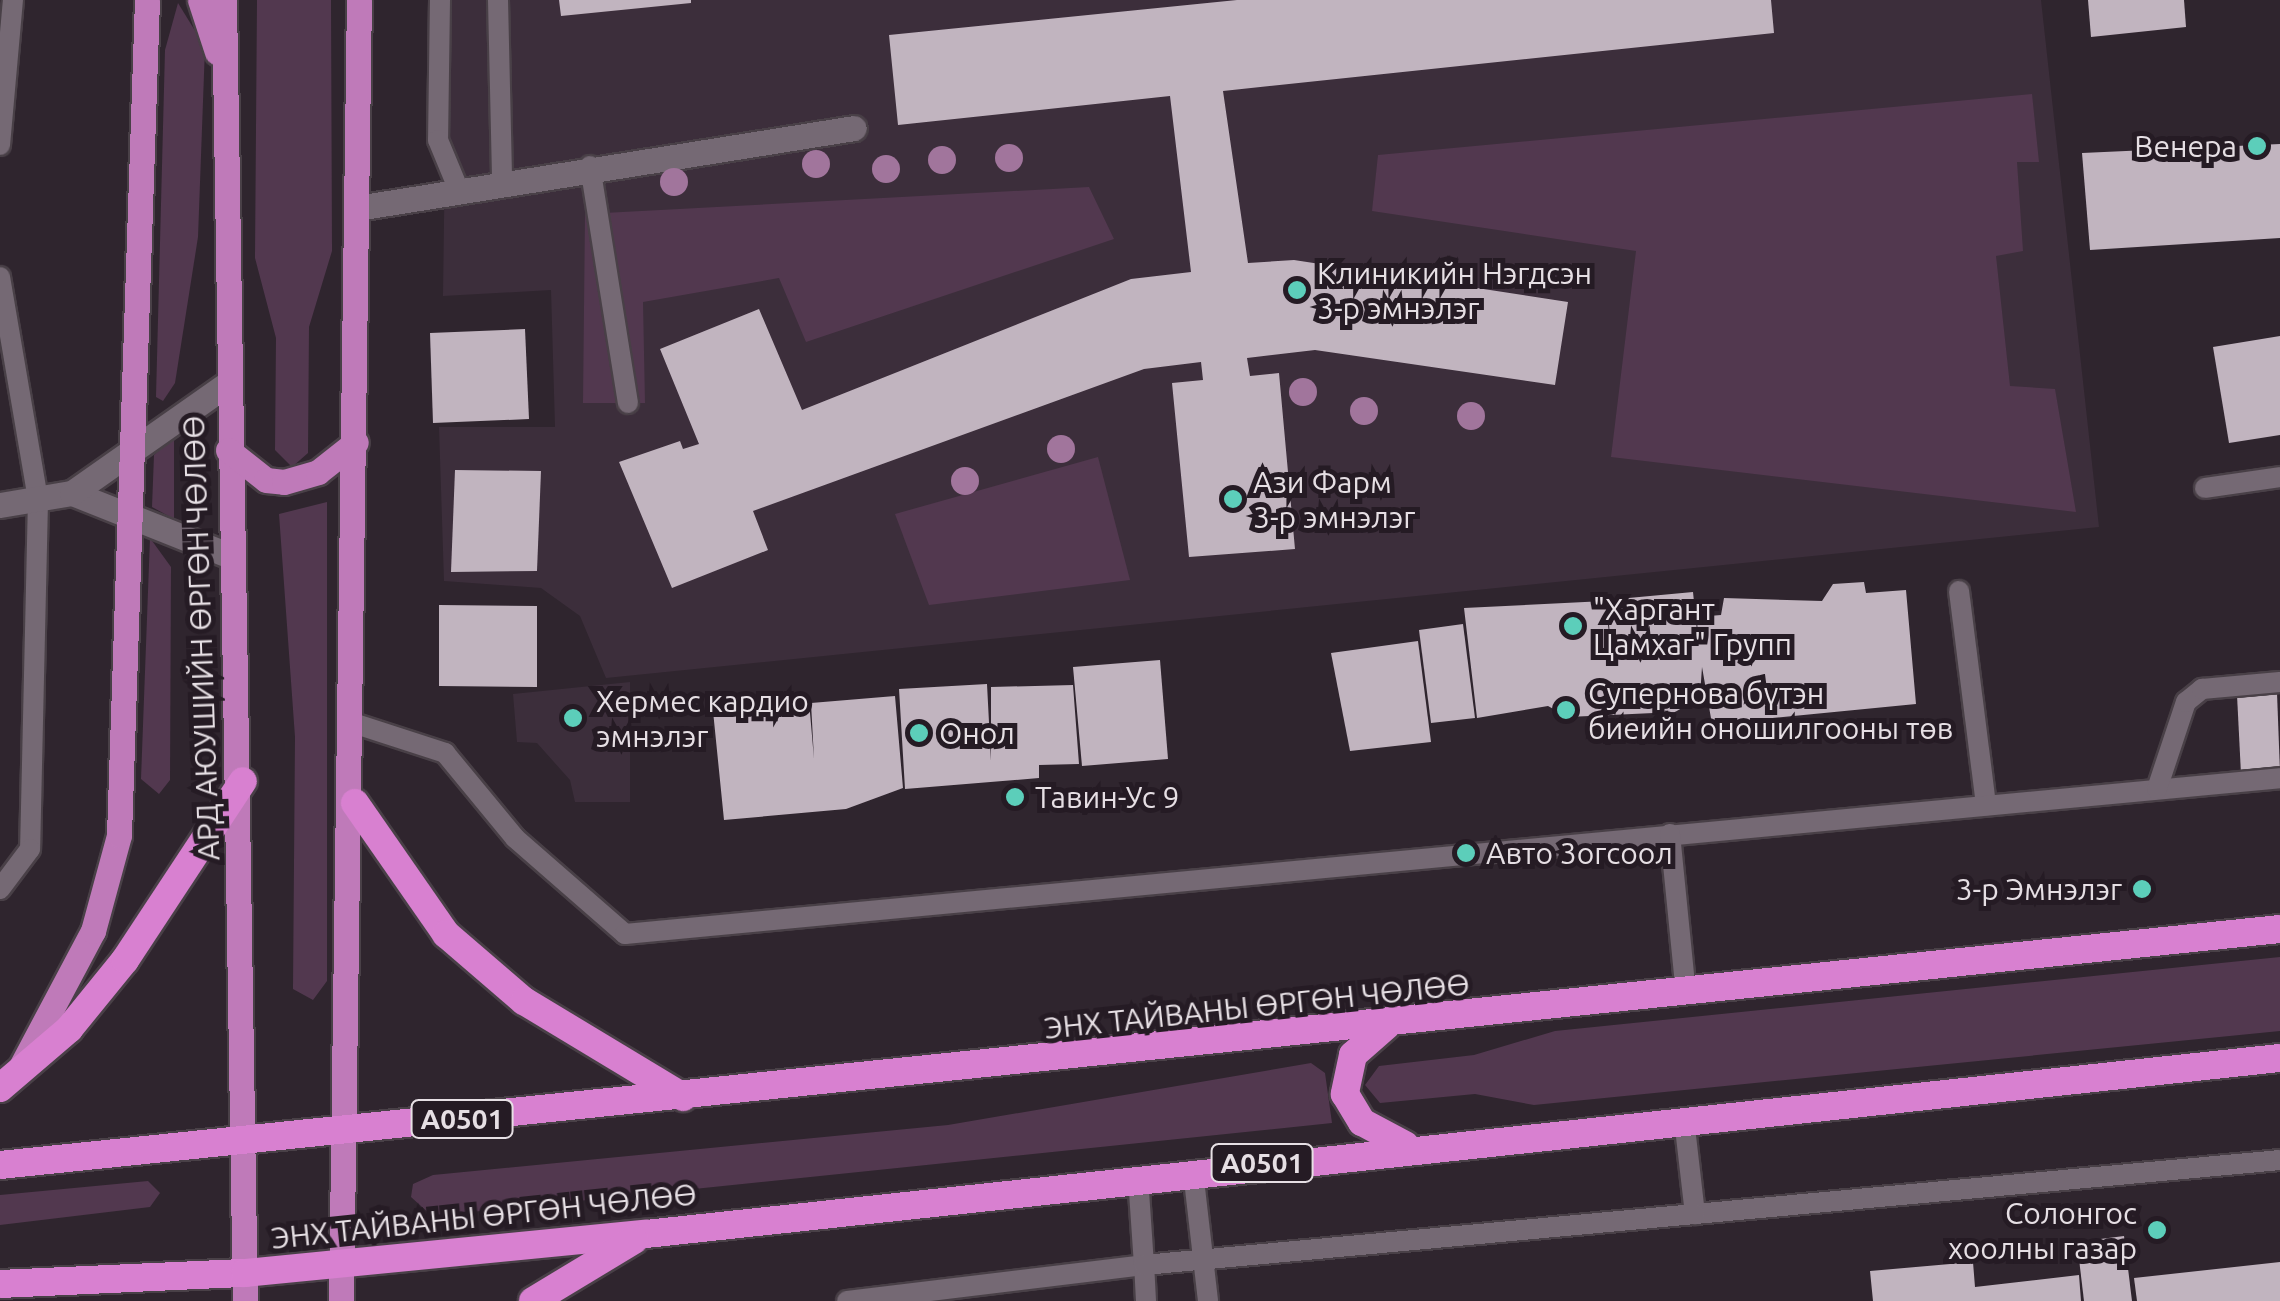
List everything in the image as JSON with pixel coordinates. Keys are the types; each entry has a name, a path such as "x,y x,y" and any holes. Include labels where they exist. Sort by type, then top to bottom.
{"highway":[{"path":"8,1082 125,960 243,781"},
{"path":"355,803 446,934 524,1001 683,1097"},
{"name":"ЭНХ ТАЙВАНЫ ӨРГӨН ЧӨЛӨӨ","path":"0,1165 240,1136 344,1131 1388,1026 2280,929"},
{"path":"1388,1026 1352,1054 1345,1094 1362,1122 1408,1147"},
{"name":"ЭНХ ТАЙВАНЫ ӨРГӨН ЧӨЛӨӨ","path":"0,1284 245,1287 343,1262 646,1234 1408,1147 2280,1058"},
{"path":"533,1301 646,1234"}],"main road":[{"path":"8,1082 113,878 130,517 147,0"},
{"path":"200,0 223,70"},
{"name":"АРД АЮУШИЙН ӨРГӨН ЧӨЛӨӨ","path":"224,0 224,386 243,781 240,1136 245,1287"},
{"path":"342,1301 355,803 359,0"},
{"path":"228,450 266,480 284,482 318,472 356,442"}],"street":[{"path":"357,208 590,166 854,128"},
{"path":"0,505 72,493 224,386"},
{"path":"72,493 233,557"}],"lane":[{"path":"0,145 12,0"},
{"path":"440,0 438,140 460,192"},
{"path":"498,0 502,182"},
{"path":"590,166 628,403"},
{"path":"0,278 38,500 30,849 0,889"},
{"path":"2205,488 2280,478"},
{"path":"1959,591 1986,805"},
{"path":"2157,789 2186,702 2202,688 2280,682"},
{"path":"356,724 445,753 515,838 625,934 2280,778"},
{"path":"1670,834 1686,992"},
{"path":"1684,1119 1694,1214"},
{"path":"846,1301 1144,1265 1204,1263 2280,1160"},
{"path":"1193,1172 1208,1301"},
{"path":"1138,1178 1146,1301"}],"shaded area":[{"path":"257,0 331,0 332,251 309,327 308,453 292,467 275,450 276,338 255,258"},
{"path":"447,0 2041,0 2099,527 606,678 580,616 541,588 444,581 439,427 555,427 551,290 443,296"},
{"path":"178,3 205,47 198,237 175,383 163,401 156,397 165,50"},
{"path":"2032,94 2039,162 2017,162 2023,251 1996,256 2010,386 2055,389 2076,512 1611,457 1636,251 1372,211 1378,155"},
{"path":"1089,187 1114,239 806,342 779,278 643,302 645,403 583,403 585,214"},
{"path":"174,436 174,519 152,507 154,455"},
{"path":"1098,457 1130,580 929,605 895,514"},
{"path":"327,502 327,981 313,1000 293,989 295,737 279,514"},
{"path":"150,538 171,567 170,780 159,794 141,779"},
{"name":"Хермес кардио эмнэлэг","path":"630,682 630,802 575,802 570,780 537,743 517,742 513,694"},
{"path":"2280,957 2280,1031 1534,1105 1475,1094 1380,1103 1365,1085 1379,1066 1474,1055 1555,1031"},
{"path":"1311,1063 1325,1073 1332,1123 432,1216 411,1197 413,1184 433,1175 948,1125"},
{"path":"148,1181 160,1193 150,1207 0,1225 0,1195"}],"building":[{"path":"559,0 691,0 691,3 561,16"},
{"name":"Клиникийн Нэгдсэн 3-р эмнэлэг","path":"1237,0 1771,0 1774,33 1223,91 1248,263 1294,260 1568,302 1555,385 1315,350 1247,358 1250,376 1279,373 1295,549 1189,557 1172,383 1203,380 1201,362 1144,369 753,511 768,550 672,588 619,462 680,441 683,449 699,444 660,349 759,309 802,410 1131,279 1191,272 1170,96 898,125 889,35"},
{"path":"2088,0 2184,0 2186,27 2091,37"},
{"path":"2280,144 2280,238 2090,250 2082,153"},
{"path":"525,329 529,419 433,423 430,333"},
{"path":"2280,336 2280,435 2229,443 2213,347"},
{"path":"455,470 541,471 537,571 451,572"},
{"path":"1864,582 1866,593 1906,590 1916,704 1712,724 1702,667 1700,696 1684,697 1689,704 1675,712 1568,717 1548,706 1477,718 1464,608 1605,601 1611,649 1607,600 1693,592 1698,641 1697,617 1721,615 1724,598 1822,601 1833,584"},
{"path":"439,605 537,606 537,687 439,686"},
{"path":"1463,624 1475,718 1431,723 1419,630"},
{"path":"1418,641 1431,742 1350,751 1331,653"},
{"path":"1160,660 1168,759 1082,766 1073,667"},
{"path":"987,684 991,761 991,687 1073,685 1079,764 1039,765 1039,778 905,789 899,689"},
{"path":"2277,693 2280,772 2241,774 2237,695"},
{"path":"895,696 903,788 846,809 724,820 713,711 809,701 814,759 811,703"},
{"path":"2124,1236 2132,1301 2084,1301 2077,1242"},
{"path":"1973,1262 1975,1287 2079,1275 2081,1301 1873,1301 1870,1271"},
{"path":"2280,1262 2280,1301 2137,1301 2134,1278"}],"place":[{"name":"Венера","path":"2257,146"},
{"name":"Клиникийн Нэгдсэн 3-р эмнэлэг","path":"1297,290"},
{"name":"Ази Фарм 3-р эмнэлэг","path":"1233,499"},
{"name":"\"Харгант Цамхаг\" Групп","path":"1573,626"},
{"name":"Супернова бүтэн биеийн оношилгооны төв","path":"1566,710"},
{"name":"Хермес кардио эмнэлэг","path":"573,718"},
{"name":"Онол","path":"919,733"},
{"name":"Тавин-Ус 9","path":"1015,797"},
{"name":"Авто 3огсоол","path":"1466,853"},
{"name":"3-р Эмнэлэг","path":"2142,889"},
{"name":"Солонгос хоолны газар","path":"2157,1230"}]}
